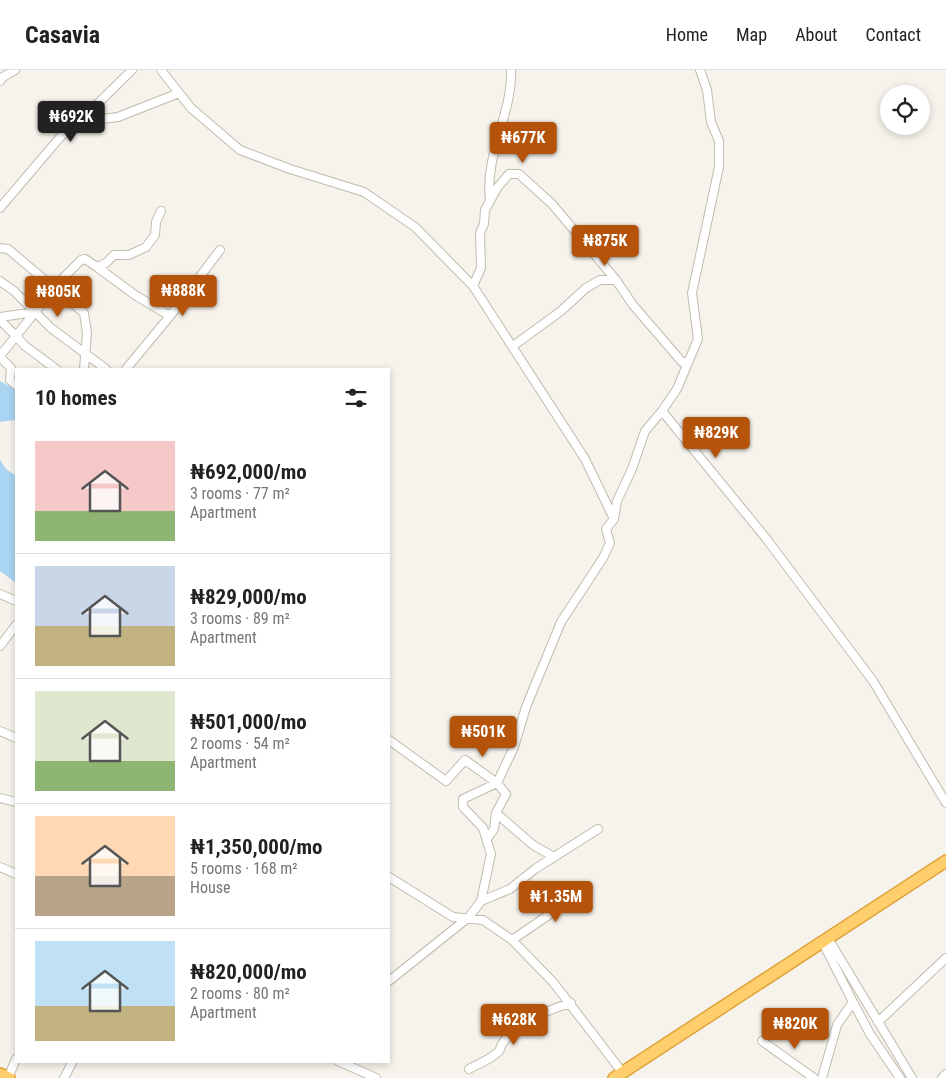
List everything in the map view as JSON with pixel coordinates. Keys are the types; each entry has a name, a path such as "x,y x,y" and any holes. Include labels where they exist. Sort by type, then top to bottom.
{"highway":[{"path":"604,1078 617,1075 946,861"},
{"path":"0,1074 9,1078"}],"street":[{"path":"0,81 15,70"},
{"path":"0,208 62,135 78,123 132,70"},
{"path":"161,70 191,108 240,150 290,169 364,192 415,227 473,286 585,459 614,519"},
{"path":"490,201 491,166 496,150 496,138 510,95 511,70"},
{"path":"390,980 470,917 481,901 491,854 483,828 463,807 463,799 497,783 514,747 526,707 561,622 603,558 610,543 606,529 614,519 617,502 632,469 645,432 677,389 698,339 692,293 719,167 719,141 711,122 707,90 700,70"},
{"path":"78,123 118,117 179,93"},
{"path":"473,286 480,268 480,233 484,224 485,210 509,174 519,174 558,210 616,280 633,306 682,362 688,362"},
{"path":"97,267 106,263 114,255 130,256 146,247 154,235 156,222 161,212"},
{"path":"2,246 84,313 87,333 84,368"},
{"path":"127,368 170,316 220,250"},
{"path":"15,385 10,380 11,368 0,356 55,290 60,281 81,260 85,259 135,295 170,316"},
{"path":"513,346 561,311 586,288 600,280 616,280"},
{"path":"0,281 51,328 105,368"},
{"path":"0,319 35,312"},
{"path":"0,319 25,346 55,368"},
{"path":"662,411 765,537 872,681 946,803"},
{"path":"0,594 15,601"},
{"path":"0,646 15,626"},
{"path":"0,731 15,738"},
{"path":"390,741 446,782 464,760 497,783 506,794 496,813 494,829 487,839"},
{"path":"0,798 15,802"},
{"path":"496,813 533,845 554,857"},
{"path":"481,901 510,889 554,857 598,829"},
{"path":"0,867 15,874"},
{"path":"390,878 453,917 470,917 483,920 512,940 571,1003 617,1075"},
{"path":"512,940 588,888"},
{"path":"824,940 870,1034 900,1078"},
{"path":"824,940 832,945 912,1078"},
{"path":"878,1022 946,958"},
{"path":"822,1078 837,1025 853,1002"},
{"path":"469,1069 495,1054 500,1049 504,1040 521,1025 544,1012 571,1003"},
{"path":"762,1041 814,1078"},
{"path":"9,1078 15,1062"},
{"path":"64,1078 72,1063"},
{"path":"342,1063 376,1078"},
{"path":"357,1070 359,1063"},
{"path":"942,1078 946,1074"}],"water":[{"path":"0,381 15,389 15,420 0,422"},
{"path":"0,460 6,469 15,475 15,582 0,571"}]}
